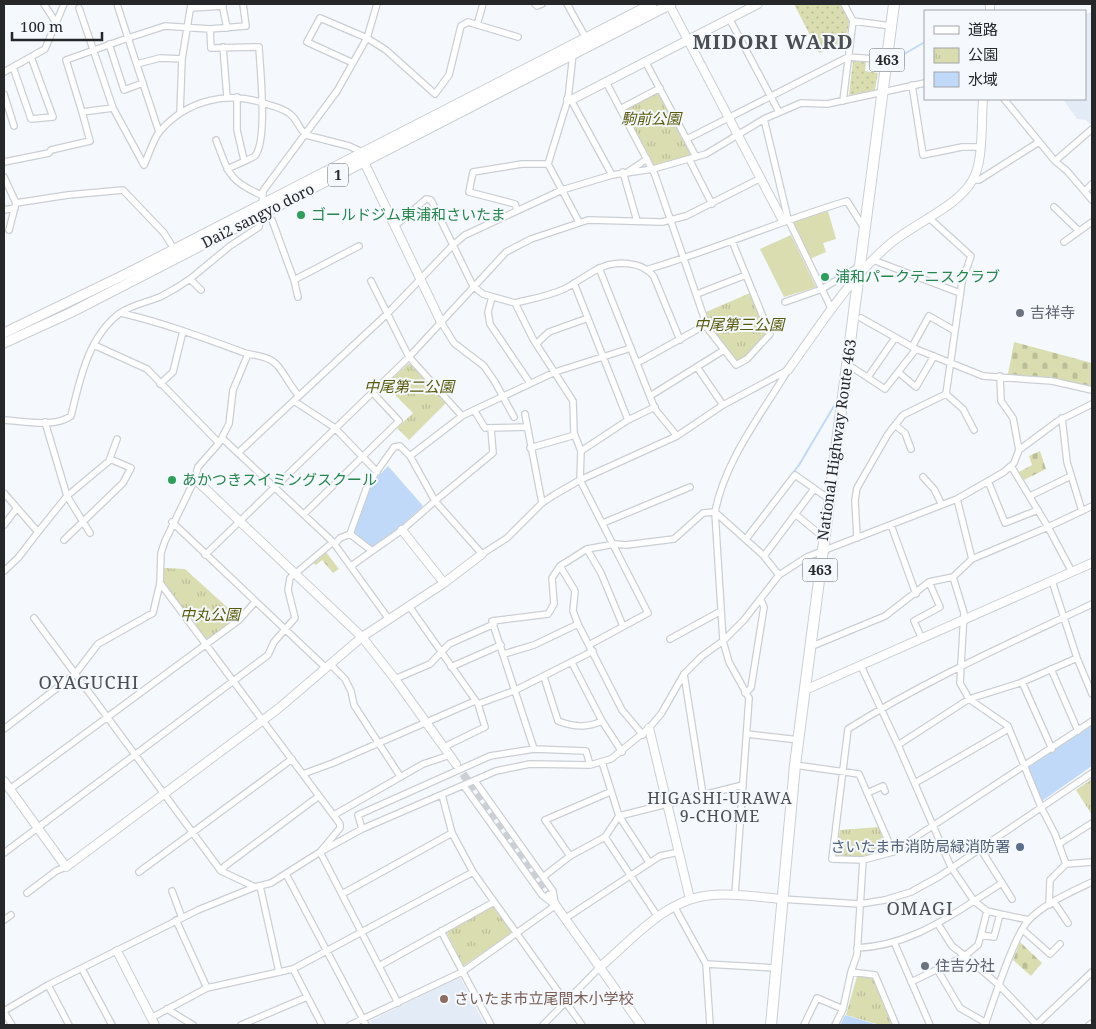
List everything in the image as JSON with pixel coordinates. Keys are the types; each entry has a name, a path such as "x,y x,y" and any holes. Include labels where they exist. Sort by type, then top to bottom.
{"highway":[{"name":"National Highway Route 463","path":"771,1025 781,899 798,740 847,364 858,317 861,268 894,4"}],"main road":[{"name":"Dai2 sangyo doro","path":"4,343 70,313 261,216 363,157 652,4"},
{"name":"Dai2 sangyo doro","path":"4,333 52,311 174,249 262,200 363,157 670,4"}],"street":[{"path":"44,4 56,23"},
{"path":"4,72 45,49 64,4"},
{"path":"117,4 159,132"},
{"path":"4,162 90,142 66,60 164,26 210,29 246,26 243,4"},
{"path":"4,420 62,421 71,416 82,374 94,345 121,313 168,292 190,279 230,246 260,227 263,191 337,91 366,38 378,4"},
{"path":"477,25 483,4"},
{"path":"535,4 537,6 542,4"},
{"path":"567,4 586,38"},
{"path":"670,4 832,310"},
{"path":"569,100 758,4"},
{"path":"843,101 852,21 844,4"},
{"path":"180,113 182,59 191,6 222,5 228,28"},
{"path":"79,8 113,108 144,166 159,132 180,113 200,103 237,96 263,103 292,115 301,131 306,135 349,146 363,157 441,322 454,344 484,366 503,395 514,417"},
{"path":"353,63 307,42 320,18 366,38 386,50 435,94 449,75 461,26 468,22 518,37"},
{"path":"729,18 779,112"},
{"path":"852,21 891,26"},
{"path":"210,29 211,48 259,47 263,103 259,148 254,157 244,160 227,170"},
{"path":"109,44 124,90 143,83"},
{"path":"223,48 226,97"},
{"path":"573,54 569,100 548,164 579,222"},
{"path":"13,67 31,119 52,117 31,57"},
{"path":"687,139 848,57 887,60"},
{"path":"137,64 160,58 182,59"},
{"path":"645,61 696,157"},
{"path":"606,82 653,169 707,324 736,364 748,359 770,334 732,241"},
{"path":"238,453 387,314 453,245 465,236 562,190 612,175 653,169 706,154 764,119 801,103 827,104 924,83"},
{"path":"912,86 923,155 962,147 979,147"},
{"path":"620,109 660,88"},
{"path":"4,94 14,126"},
{"path":"237,96 236,130 244,160"},
{"path":"569,100 612,175"},
{"path":"785,302 822,288 861,268 873,260 892,242 963,194 973,180 978,165 983,100"},
{"path":"1005,100 1055,161 1067,170 1092,200"},
{"path":"82,112 113,108"},
{"path":"764,119 786,220"},
{"path":"1055,161 1092,129"},
{"path":"216,140 227,170 238,185 262,200"},
{"path":"973,180 979,180 1039,142"},
{"path":"626,172 647,159"},
{"path":"689,159 712,204"},
{"path":"518,210 515,204 469,192 473,172 522,164 548,164"},
{"path":"626,172 637,221"},
{"path":"4,177 16,205 9,230"},
{"path":"206,555 239,520 409,357 495,261 515,246 579,222 596,219 672,220 712,204 761,178"},
{"path":"1085,191 1092,184"},
{"path":"4,210 16,205 68,195 123,190 164,233 174,249"},
{"path":"395,226 426,199 431,200 473,286 483,294 515,303 563,290 599,268 610,264 634,264 649,269 732,241 786,220 847,202 866,231"},
{"path":"1054,207 1079,231"},
{"path":"928,217 971,256 960,293 952,363 946,394"},
{"path":"272,220 294,280 298,297"},
{"path":"1064,242 1092,222"},
{"path":"294,280 359,246"},
{"path":"873,260 960,293"},
{"path":"599,268 654,407 677,436"},
{"path":"734,895 749,698 729,662 724,641 715,512 719,492 729,467 788,370 861,268"},
{"path":"649,269 680,340"},
{"path":"697,294 746,275"},
{"path":"190,279 201,290"},
{"path":"372,281 409,357 462,416"},
{"path":"574,283 628,420"},
{"path":"492,297 488,312 490,324 530,383"},
{"path":"515,303 536,344 573,401 575,435 581,451 580,480 615,544 648,613 589,644"},
{"path":"121,313 183,330 248,354 261,355 277,364 288,384 299,396"},
{"path":"847,364 885,389 914,348 930,316 955,331"},
{"path":"858,317 914,348 983,376 1052,381 1092,390"},
{"path":"536,344 549,332 588,318"},
{"path":"637,363 707,324"},
{"path":"160,384 172,372 183,330"},
{"path":"868,377 895,338"},
{"path":"94,345 147,369 160,384 220,441 238,453 274,486 334,543 388,618"},
{"path":"410,456 462,416 503,395 555,372 631,348"},
{"path":"650,396 724,350"},
{"path":"4,729 75,674 98,644 153,612 160,583 161,553 172,522 195,479 198,467 220,441 230,424 233,390 248,354"},
{"path":"898,372 916,387 934,356"},
{"path":"697,367 723,406"},
{"path":"27,894 263,720 362,636 444,583 506,538 542,503 580,480 677,436 723,406 788,370"},
{"path":"1000,376 1001,401 1013,418 1019,450"},
{"path":"304,514 399,421 373,393"},
{"path":"856,538 854,500 857,488 895,425 903,414 946,394"},
{"path":"946,394 963,409 974,430"},
{"path":"294,401 335,428 377,472"},
{"path":"12,1025 4,1011 48,985 179,919 257,886 270,883 362,829 496,771 519,765 590,765 602,762 622,752 643,735 661,714 684,674 702,656 724,641 761,600 779,574 792,565 823,551 957,499 1011,466 1019,450 1062,418 1092,404"},
{"path":"581,451 628,420 654,407"},
{"path":"474,410 483,427 527,427"},
{"path":"525,414 542,503"},
{"path":"1062,418 1071,476 1082,511"},
{"path":"45,422 67,496 90,533"},
{"path":"895,425 905,433 911,449"},
{"path":"351,566 402,530 493,452 491,428"},
{"path":"530,448 575,435"},
{"path":"4,571 18,558 67,496 110,459 117,439"},
{"path":"4,853 268,655 274,642 295,618 288,590 290,578 340,538 350,534 368,484 394,447 400,446 410,456 436,501 482,554"},
{"path":"64,540 123,483 131,468 110,459"},
{"path":"1011,466 1030,496 1072,572"},
{"path":"746,539 795,474 829,499"},
{"path":"1030,496 1071,476"},
{"path":"923,477 934,490 942,505"},
{"path":"195,479 362,636 395,678 456,764"},
{"path":"988,481 1005,523 1038,510"},
{"path":"603,523 690,487"},
{"path":"764,556 814,489"},
{"path":"4,493 38,532"},
{"path":"957,499 972,559"},
{"path":"810,646 885,616 916,594 929,582 954,577 972,559 1048,528 1092,506"},
{"path":"4,525 17,508"},
{"path":"534,749 492,621 548,614 554,604 552,578 560,566 582,551 615,544 626,545 674,538 703,513 715,512 764,556 779,574"},
{"path":"795,514 817,532 825,533"},
{"path":"172,522 255,602 345,679 354,705 400,776"},
{"path":"891,525 916,594"},
{"path":"402,530 444,583"},
{"path":"350,534 372,551"},
{"path":"587,550 601,573 623,626"},
{"path":"805,690 1092,563"},
{"path":"560,566 575,591 573,611 578,624 622,710 643,735"},
{"path":"954,577 964,612 960,683 969,699 1008,729 1066,864"},
{"path":"1052,581 1077,658 1092,694"},
{"path":"922,639 914,621 940,607 929,582"},
{"path":"160,583 334,815 340,828 320,852"},
{"path":"746,693 751,688 764,607 761,600"},
{"path":"10,789 106,716 239,620 255,602"},
{"path":"1092,604 961,666 881,708 848,728 832,859 863,860 894,852 1092,721"},
{"path":"409,606 477,703 485,727 444,747"},
{"path":"670,639 721,611"},
{"path":"34,618 221,871 257,886"},
{"path":"395,678 430,664 449,644 494,624"},
{"path":"504,654 534,645 578,624"},
{"path":"451,667 501,645"},
{"path":"303,774 334,764 426,722 516,690 593,652"},
{"path":"898,745 969,699 1022,682 1077,658"},
{"path":"572,663 602,721 622,752"},
{"path":"861,666 935,826 952,868 974,901 987,911 1029,920"},
{"path":"1051,669 1078,731"},
{"path":"684,674 703,794"},
{"path":"544,677 558,721 582,726 602,721"},
{"path":"1022,682 1052,749"},
{"path":"649,728 690,899"},
{"path":"915,783 1008,729"},
{"path":"747,734 798,740"},
{"path":"362,829 358,816 474,762 505,752 534,749 586,751 590,765"},
{"path":"334,815 423,764 450,755"},
{"path":"140,872 292,759"},
{"path":"602,762 618,816 649,862"},
{"path":"795,765 859,774 894,852"},
{"path":"543,1025 600,967 658,917 674,906 690,899 712,895 860,904 885,900 911,892 952,868 1092,773"},
{"path":"4,781 66,867"},
{"path":"475,781 553,891 556,906"},
{"path":"543,877 570,856 604,837 618,816 743,784"},
{"path":"464,786 542,895 556,906"},
{"path":"867,793 883,786 885,791"},
{"path":"570,856 545,820 610,792"},
{"path":"221,871 225,866 319,796"},
{"path":"442,796 452,833 473,872 582,1025"},
{"path":"1059,844 1092,823"},
{"path":"342,894 452,833"},
{"path":"604,837 658,917"},
{"path":"980,848 1012,899"},
{"path":"320,852 398,1002"},
{"path":"566,918 649,862 660,856 679,852"},
{"path":"835,1025 842,1009 857,948 863,860"},
{"path":"1068,923 1052,903 1050,880 1066,864 1092,862"},
{"path":"117,951 153,1022 167,1009 207,988 292,969 327,952 473,872"},
{"path":"286,874 365,1022"},
{"path":"938,969 960,1008 986,1024 1023,930 1029,920 1052,903 1092,882"},
{"path":"857,948 877,947 894,942 938,924 1002,883"},
{"path":"257,886 279,972"},
{"path":"172,891 179,919 207,988"},
{"path":"549,896 641,1025"},
{"path":"379,966 494,902"},
{"path":"350,1025 365,1022 398,1002 462,972 556,906"},
{"path":"674,906 706,964 710,1025"},
{"path":"911,982 965,956 978,945 987,911"},
{"path":"981,935 994,937 1000,914"},
{"path":"4,920 11,915"},
{"path":"938,924 952,946 1000,986 1036,1025 1092,972"},
{"path":"1023,930 1050,954 1060,944"},
{"path":"441,932 491,1025"},
{"path":"894,942 930,1025"},
{"path":"706,964 776,968"},
{"path":"82,968 112,1025"},
{"path":"292,969 322,1025"},
{"path":"851,972 875,975 896,1025"},
{"path":"48,985 69,1025"},
{"path":"241,1025 307,997"},
{"path":"804,1025 817,998 842,1009"},
{"path":"167,1009 192,1025"}],"shaded area":[{"path":"1092,12 1092,126 1086,120 1077,119 1064,100 1086,100 1086,14"},
{"name":"さいたま市立尾間木小学校","path":"460,977 485,1025 372,1025 370,1021"}],"green space":[{"path":"794,4 840,4 849,21 846,40 819,53"},
{"path":"853,61 866,62 865,71 878,73 875,90 849,95"},
{"name":"駒前公園","path":"656,92 659,93 693,155 654,165 625,112 625,108"},
{"path":"828,211 836,239 823,243 826,252 810,259 793,221"},
{"path":"791,235 816,287 784,297 760,249"},
{"name":"中尾第三公園","path":"750,293 767,335 749,354 736,361 713,330 706,312"},
{"path":"1014,342 1092,363 1092,387 1008,374"},
{"name":"中尾第二公園","path":"408,364 446,403 409,440 397,428 413,413 385,385"},
{"path":"1040,451 1046,469 1024,480 1019,472 1032,465 1029,456"},
{"path":"326,552 339,569 333,573 322,560 316,565 313,563"},
{"name":"中丸公園","path":"164,568 185,569 238,617 209,639 205,638 163,582"},
{"path":"1092,779 1092,815 1076,790"},
{"path":"879,827 888,852 859,858 838,856 836,854 840,830"},
{"path":"495,906 512,933 463,966 446,931"},
{"path":"1020,942 1042,963 1031,976 1013,960"},
{"path":"857,976 871,977 875,980 892,1025 880,1025 846,1015"}],"water":[{"path":"388,466 423,506 399,528 372,547 353,533 370,485"},
{"path":"1092,725 1092,766 1042,801 1027,768"},
{"path":"845,1015 878,1025 840,1025"}],"waterway":[{"path":"895,54 904,54 924,43"},
{"path":"746,534 799,465 834,406"}],"tunnel":[{"path":"456,764 549,896"}],"place":[{"name":"ゴールドジム東浦和さいたま","path":"301,215"},
{"name":"浦和パークテニスクラブ","path":"825,277"},
{"name":"吉祥寺","path":"1020,313"},
{"name":"あかつきスイミングスクール","path":"172,480"},
{"name":"さいたま市消防局緑消防署","path":"1020,847"},
{"name":"住吉分社","path":"925,966"},
{"name":"さいたま市立尾間木小学校","path":"444,999"}],"district":[{"name":"MIDORI WARD","path":"773,42"},
{"name":"OYAGUCHI","path":"89,683"},
{"name":"HIGASHI-URAWA 9-CHOME","path":"720,807"},
{"name":"OMAGI","path":"920,909"}]}
